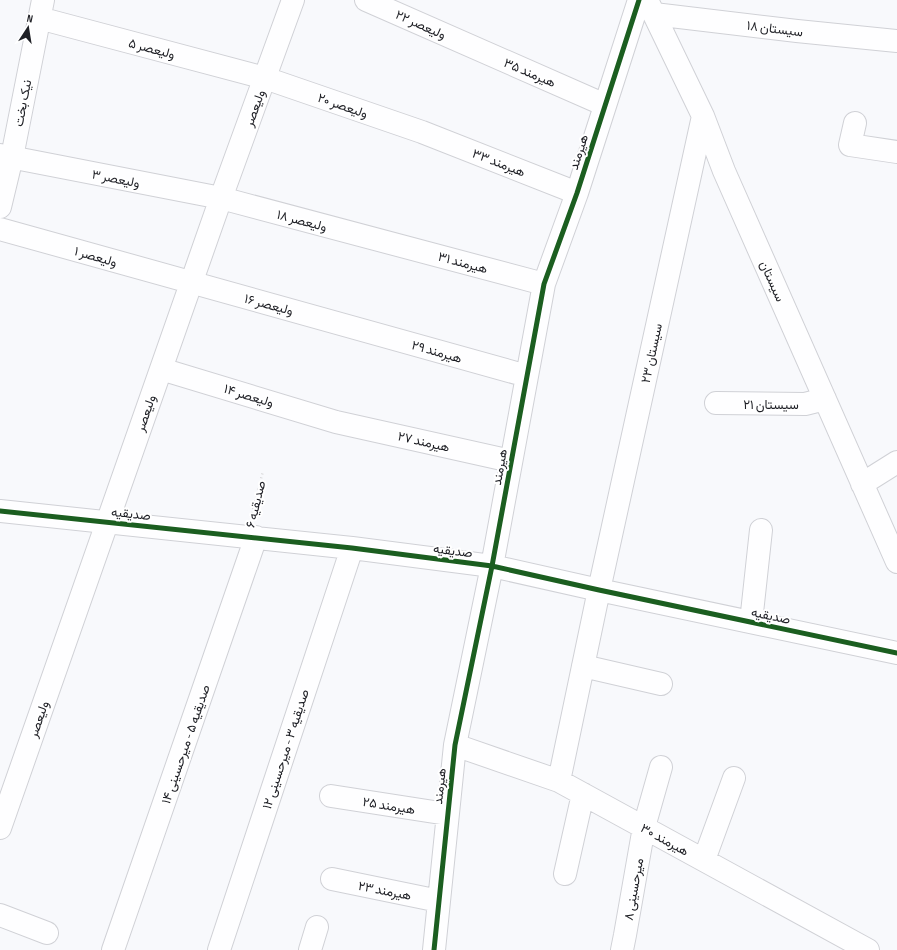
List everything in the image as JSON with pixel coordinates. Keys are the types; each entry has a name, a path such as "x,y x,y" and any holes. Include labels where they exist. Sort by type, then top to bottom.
{"street":[{"name":"ولیعصر","path":"0,828 221,198 293,0"},
{"name":"ولیعصر ۲۲","path":"366,0 454,39"},
{"name":"سیستان ۱۸","path":"647,5 797,31 897,41"},
{"name":"هیرمند","path":"434,950 455,745 492,566 544,284 577,192 605,105 647,5"},
{"name":"سیستان","path":"647,5 703,116 724,171 897,562"},
{"name":"ولیعصر ۵","path":"41,9 265,78"},
{"name":"نیک بخت","path":"0,206 6,156 41,9"},
{"name":"هیرمند ۳۵","path":"454,39 605,105"},
{"name":"ولیعصر ۲۰","path":"265,78 422,132"},
{"name":"سیستان ۲۳","path":"559,781 599,590 703,116"},
{"path":"855,123 850,145 897,152"},
{"name":"هیرمند ۳۳","path":"422,132 577,192"},
{"name":"ولیعصر ۳","path":"6,156 221,198"},
{"name":"ولیعصر ۱۸","path":"221,198 382,241"},
{"name":"ولیعصر ۱","path":"0,229 191,283"},
{"name":"هیرمند ۳۱","path":"382,241 544,284"},
{"name":"ولیعصر ۱۶","path":"191,283 346,326"},
{"name":"هیرمند ۲۹","path":"346,326 527,376"},
{"name":"ولیعصر ۱۴","path":"161,369 336,422"},
{"name":"سیستان ۲۱","path":"716,403 805,404 825,399"},
{"name":"هیرمند ۲۷","path":"336,422 511,461"},
{"path":"862,484 897,462"},
{"name":"صدیقیه","path":"0,511 352,548 492,566 897,653"},
{"path":"751,622 761,530"},
{"name":"صدیقیه ۵ - میرحسینی ۱۴","path":"113,950 251,537"},
{"name":"صدیقیه ۳ - میرحسینی ۱۲","path":"219,950 352,548"},
{"path":"584,666 661,684"},
{"name":"هیرمند ۳۰","path":"455,745 559,781 868,950"},
{"name":"میرحسینی ۸","path":"622,950 644,827 662,767"},
{"path":"704,860 734,778"},
{"path":"565,874 583,794"},
{"name":"هیرمند ۲۵","path":"331,796 448,814"},
{"name":"هیرمند ۲۳","path":"332,879 439,901"},
{"path":"0,915 47,933"},
{"path":"310,950 317,927"}],"cycle path":[{"path":"434,950 455,745 492,566 544,284 577,193 639,0"},
{"path":"0,511 352,548 492,566 897,653"}]}
